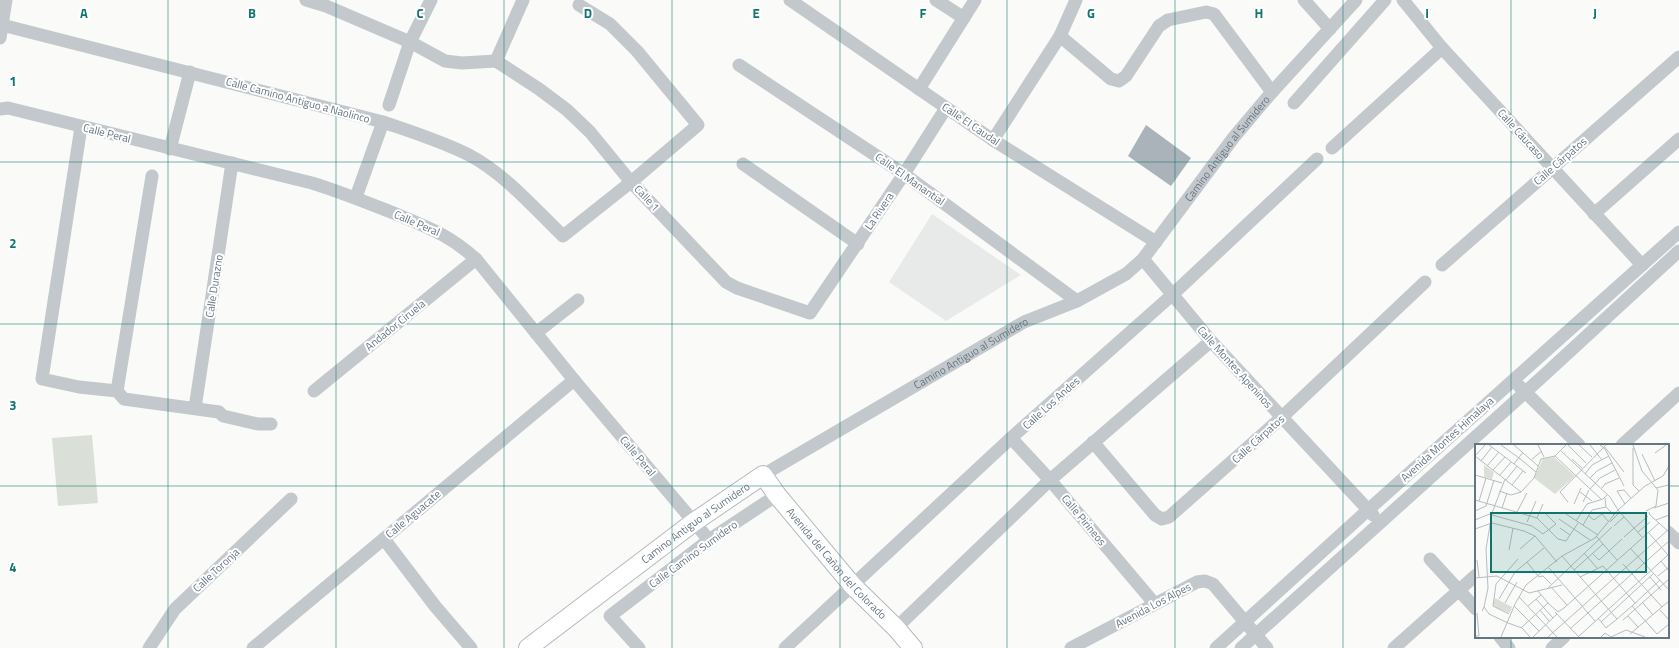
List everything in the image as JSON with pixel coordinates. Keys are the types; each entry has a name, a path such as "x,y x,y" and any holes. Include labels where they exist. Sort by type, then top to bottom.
{"main road":[{"name":"Avenida del Cañón del Colorado","path":"763,475 777,495 853,586 896,628 913,648"},
{"name":"Camino Antiguo al Sumidero","path":"528,648 694,522 763,475"}],"street":[{"path":"306,0 326,6 410,42 445,61 462,63 496,61 523,0"},
{"path":"389,104 410,42 431,0"},
{"name":"Calle El Caudal","path":"790,0 993,140 1156,242"},
{"path":"936,0 964,18"},
{"path":"919,89 975,0"},
{"path":"993,140 1060,36 1076,0"},
{"path":"1304,0 1330,29"},
{"name":"Camino Antiguo al Sumidero","path":"763,475 1024,322 1077,301 1126,274 1143,259 1234,137 1272,92 1356,0"},
{"path":"1294,103 1385,0"},
{"name":"Calle Cáucaso","path":"1403,0 1442,48 1642,265"},
{"path":"0,38 4,2"},
{"path":"579,5 616,29 637,51 698,125 632,182"},
{"path":"1060,36 1110,79 1119,81 1126,76 1159,26 1168,20 1206,12 1214,14 1272,92"},
{"name":"Calle Camino Antiguo a Naolinco","path":"2,24 383,122 439,140 470,156 495,172 563,236 632,182"},
{"path":"1332,148 1442,48"},
{"name":"Calle Cárpatos","path":"1442,265 1679,57"},
{"name":"Calle 1","path":"496,61 539,89 567,110 590,132 632,182 726,282 737,288 810,313"},
{"name":"Calle El Manantial","path":"738,65 904,174 1077,301"},
{"path":"170,149 190,72"},
{"name":"Calle Peral","path":"0,109 8,108 312,183 356,197 442,233 459,244 476,259 574,380 709,540"},
{"name":"La Rivera","path":"810,313 858,244 946,108"},
{"path":"356,197 383,122"},
{"path":"82,127 42,379 79,387 116,391 124,399 219,412 223,416 258,424 271,424"},
{"path":"1594,214 1679,139"},
{"name":"Calle Los Andes","path":"785,648 1011,438 1172,295 1317,159"},
{"name":"Calle Durazno","path":"195,408 232,163"},
{"path":"742,164 858,244"},
{"path":"116,391 152,176"},
{"name":"Avenida Montes Himalaya","path":"1216,648 1530,364 1679,232"},
{"name":"Avenida Montes Himalaya","path":"1241,648 1525,393 1679,251"},
{"name":"Andador Ciruela","path":"314,391 476,259"},
{"name":"Calle Montes Apeninos","path":"1143,259 1211,341 1380,523"},
{"name":"Calle Cárpatos","path":"1093,442 1155,515 1162,519 1170,517 1281,418 1425,282"},
{"path":"536,333 578,300"},
{"path":"896,628 1050,480 1211,341"},
{"path":"1530,364 1542,377"},
{"name":"Calle Aguacate","path":"252,648 574,380"},
{"path":"1513,380 1578,444"},
{"path":"1623,444 1679,394"},
{"name":"Calle Pirineos","path":"1011,438 1050,480 1154,603"},
{"name":"Calle Camino Sumidero","path":"639,648 610,616 709,540 777,495"},
{"name":"Calle Toronja","path":"149,648 175,609 291,500"},
{"path":"384,538 435,606 471,648"},
{"path":"1430,559 1475,608"},
{"path":"1394,648 1475,576"},
{"name":"Avenida Los Alpes","path":"1071,648 1154,603 1196,582 1205,581 1213,584 1267,648"},
{"path":"1501,638 1509,648"},
{"path":"1552,648 1563,638"}],"shaded area":[{"path":"932,214 1021,275 946,321 889,282"},
{"path":"92,435 98,503 58,506 52,438"}],"building":[{"path":"1146,125 1191,158 1171,186 1128,156"}]}
